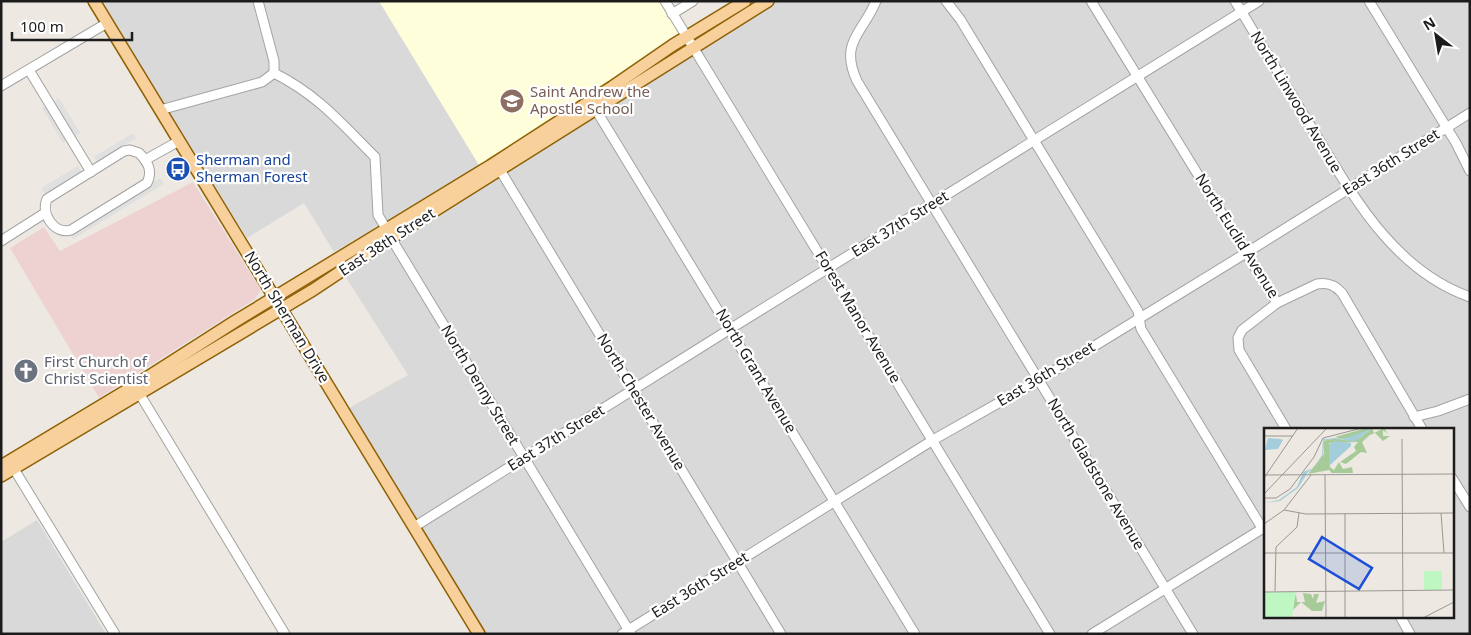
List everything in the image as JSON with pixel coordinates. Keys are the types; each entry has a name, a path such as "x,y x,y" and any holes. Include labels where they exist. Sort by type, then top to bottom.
{"main road":[{"name":"North Sherman Drive","path":"94,1 479,634"},
{"name":"East 38th Street","path":"1,476 282,308 389,234 686,37 745,1"},
{"name":"East 38th Street","path":"1,466 134,386 222,329 500,170 768,1"}],"street":[{"path":"160,110 262,82 274,73 274,61 258,1"},
{"name":"Forest Manor Avenue","path":"665,1 1050,634"},
{"path":"672,14 693,1"},
{"name":"North Gladstone Avenue","path":"876,1 853,42 851,60 854,75 1193,634"},
{"path":"946,1 958,15 1138,311 1141,329 1264,527 1092,634"},
{"name":"North Euclid Avenue","path":"1091,1 1277,303 1317,284 1330,284 1338,289 1421,428"},
{"name":"North Linwood Avenue","path":"1235,1 1348,189 1373,224 1403,255 1435,279 1470,297"},
{"name":"East 37th Street","path":"414,527 730,328 1260,1"},
{"path":"1369,1 1460,150 1470,171"},
{"path":"1,86 107,23"},
{"path":"29,70 91,172"},
{"name":"North Denny Street","path":"274,73 302,88 323,104 375,157 378,215 525,458 627,632"},
{"name":"North Grant Avenue","path":"596,110 915,634"},
{"name":"East 36th Street","path":"627,632 834,500 932,440 1039,380 1470,113"},
{"path":"145,160 179,141"},
{"path":"124,151 139,152 145,160 150,172 147,183 71,230 58,230 51,223 46,213 45,204 47,199 124,151"},
{"name":"North Chester Avenue","path":"500,170 781,634"},
{"path":"1,240 46,213"},
{"path":"1277,303 1239,333 1237,343 1240,352 1285,428"},
{"path":"139,394 285,634"},
{"path":"1414,417 1438,411 1470,399"},
{"path":"14,469 115,634"},
{"path":"1454,481 1470,507"},
{"path":"1401,618 1410,634"}],"shaded area":[{"path":"100,1 379,1 479,165 334,252 304,203 247,238"},
{"name":"Saint Andrew the Apostle School","path":"379,1 660,1 682,37 681,42 479,165"},
{"path":"778,1 1470,1 1470,634 486,634 349,408 408,375 345,276"},
{"path":"59,98 80,133 63,143 42,108"},
{"path":"133,133 136,138 97,162 94,157"},
{"path":"78,166 81,172 45,194 41,188"},
{"path":"160,178 164,184 73,239 69,234"},
{"path":"193,182 261,290 255,299 99,398 10,248 44,227 60,251"},
{"path":"37,520 106,634 1,634 1,542"}],"place":[{"name":"Saint Andrew the Apostle School","path":"512,101"},
{"name":"Sherman and Sherman Forest","path":"178,169"},
{"name":"First Church of Christ Scientist","path":"26,371"}]}
